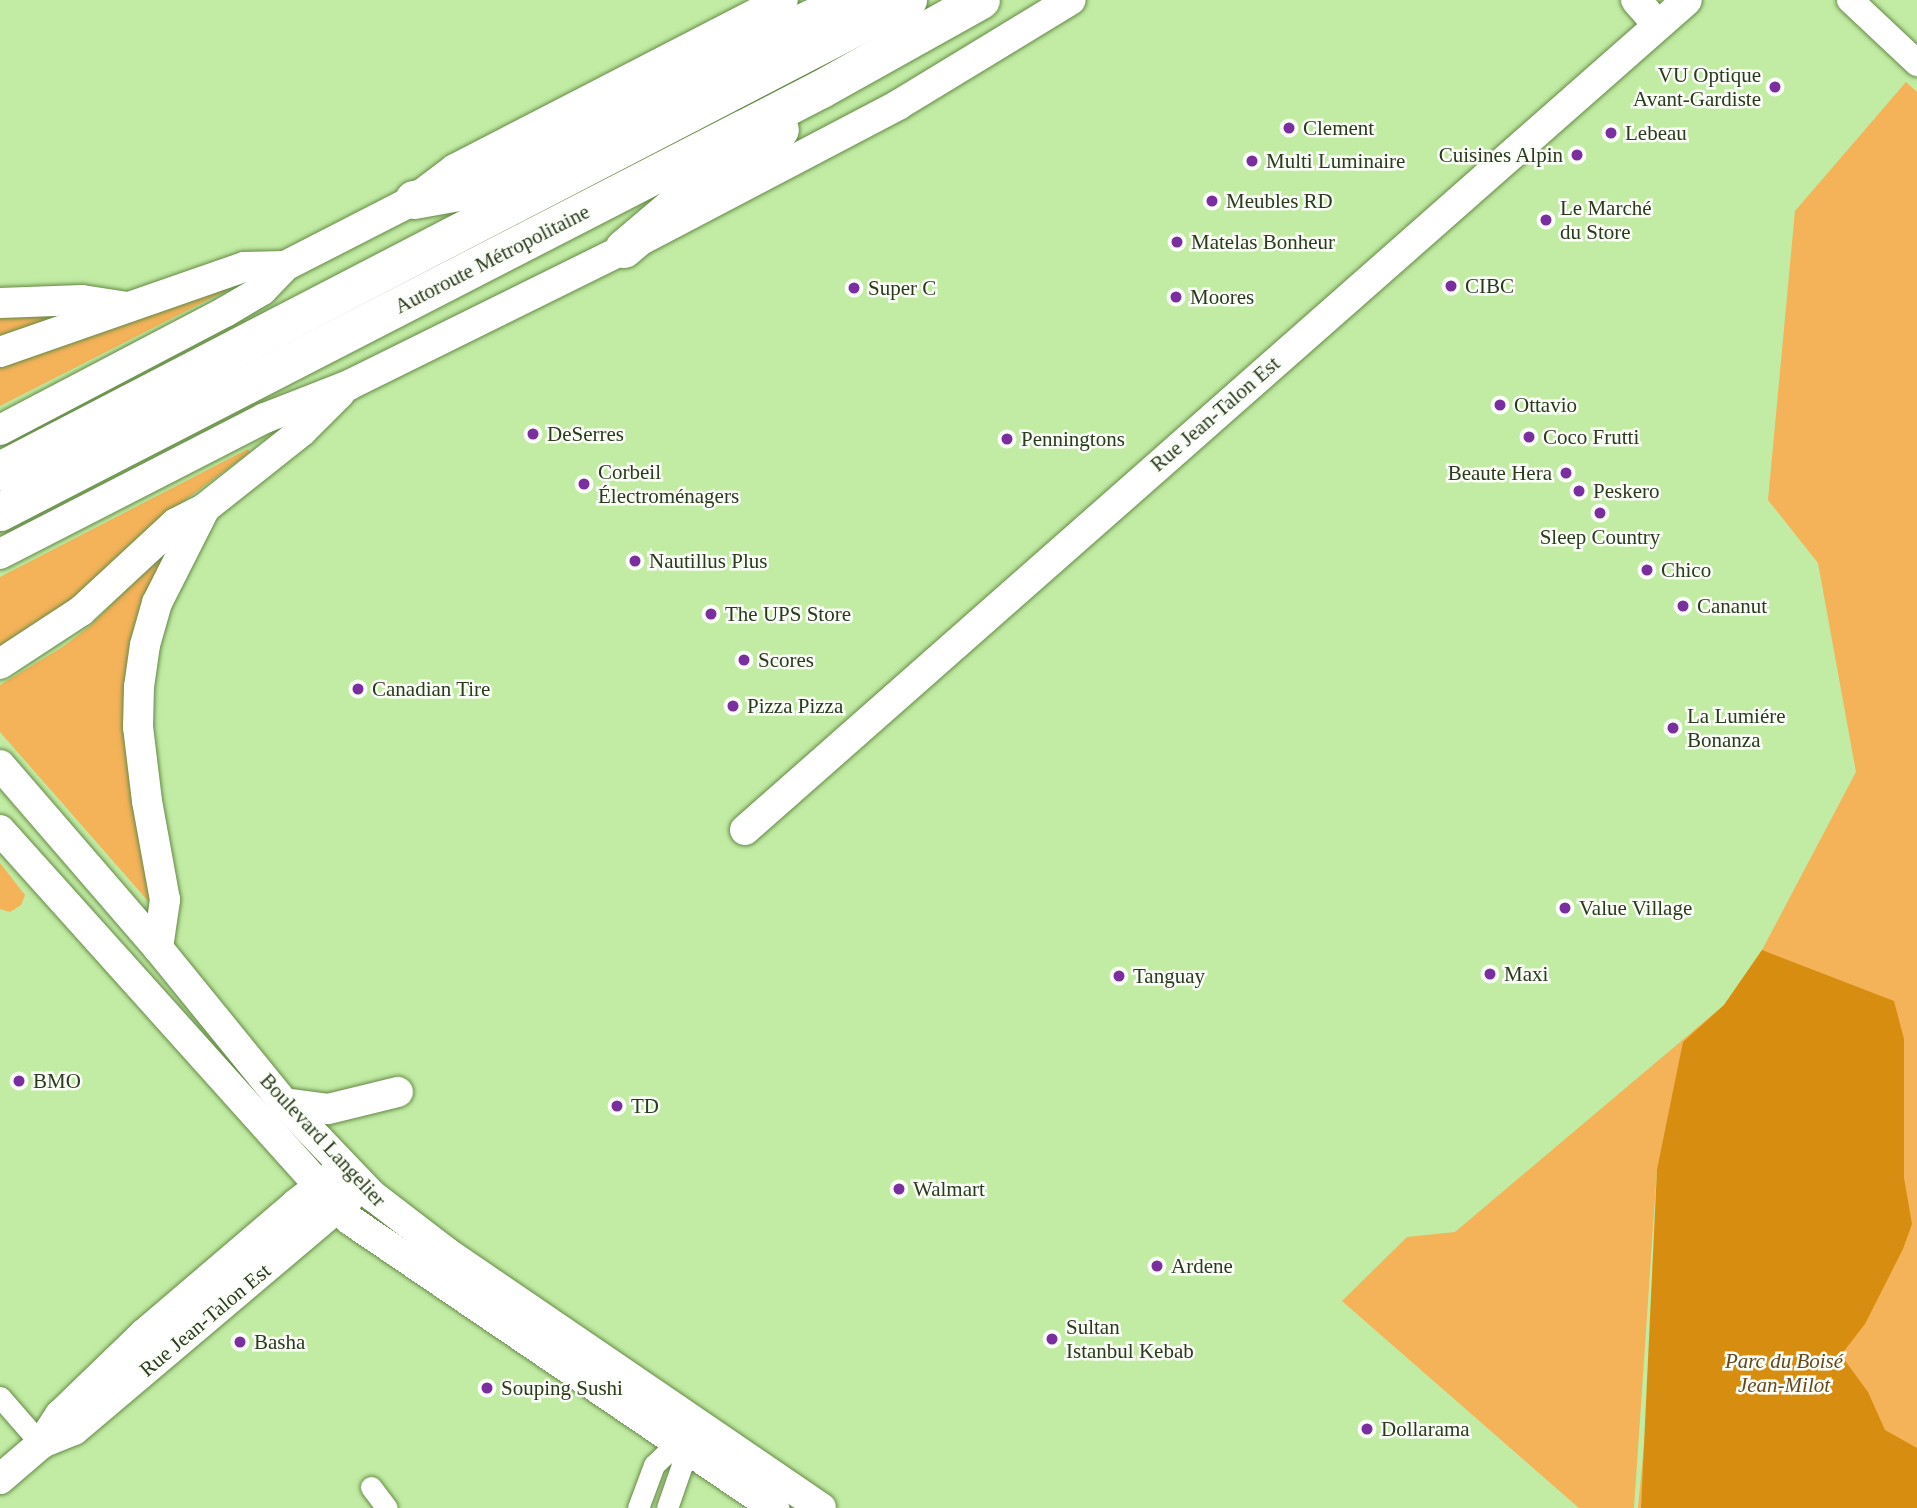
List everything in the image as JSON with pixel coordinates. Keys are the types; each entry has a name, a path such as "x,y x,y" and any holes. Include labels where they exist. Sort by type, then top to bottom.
{"highway":[{"path":"414,200 464,191 500,175 735,54 853,0"},
{"name":"Autoroute Métropolitaine","path":"0,471 908,0"},
{"name":"Autoroute Métropolitaine","path":"0,512 856,71 982,0"},
{"path":"624,249 697,187 733,166 856,71"}],"main road":[{"path":"0,430 225,312 262,290 285,266 414,200 455,169 783,0"},
{"path":"0,554 265,418 349,384 624,249 898,106 1071,0"},
{"path":"1636,0 1670,9"},
{"name":"Rue Jean-Talon Est","path":"745,830 1670,9"},
{"path":"0,352 244,267 285,266"},
{"path":"0,303 82,300 131,308"},
{"path":"0,664 57,629 176,523 205,508 302,431 349,384"},
{"path":"158,948 165,900 147,801 138,727 139,687 145,645 157,603 171,570 205,508"},
{"name":"Boulevard Langelier","path":"0,765 158,948 284,1102 353,1177 446,1252 688,1432 774,1508"},
{"name":"Boulevard Langelier","path":"0,830 328,1197 407,1261 688,1432 821,1508"},
{"path":"284,1102 328,1109 398,1092"},
{"name":"Rue Jean-Talon Est","path":"0,1479 41,1444 74,1430 353,1177"}],"street":[{"path":"1850,0 1917,63"},
{"path":"0,1397 41,1444"},
{"path":"638,1508 654,1465 688,1432"},
{"path":"667,1508 682,1465 688,1432"},
{"path":"370,1487 387,1508"}],"green space":[{"name":"Parc du Boisé Jean-Milot","path":"1906,82 1917,92 1917,1508 1638,1508 1682,1051 1657,1169 1634,1508 1579,1508 1342,1301 1407,1237 1455,1232 1724,1005 1762,950 1856,772 1818,563 1768,500 1795,211"},
{"path":"229,285 231,288 0,406 0,364"},
{"path":"0,313 67,316 0,337"},
{"path":"248,449 250,452 177,506 67,604 0,648 0,577"},
{"path":"166,550 170,552 148,599 153,899 148,901 0,732 0,685 64,646 90,626"},
{"path":"0,863 25,895 21,905 10,912 0,909"},
{"path":"1762,950 1894,1001 1904,1039 1904,1178 1912,1224 1903,1249 1865,1324 1841,1355 1868,1392 1885,1430 1917,1448 1917,1508 1641,1508 1657,1169 1683,1042 1724,1005"}],"place":[{"name":"VU Optique Avant-Gardiste","path":"1775,87"},
{"name":"Clement","path":"1289,128"},
{"name":"Lebeau","path":"1611,133"},
{"name":"Cuisines Alpin","path":"1577,155"},
{"name":"Multi Luminaire","path":"1252,161"},
{"name":"Meubles RD","path":"1212,201"},
{"name":"Le Marché du Store","path":"1546,220"},
{"name":"Matelas Bonheur","path":"1177,242"},
{"name":"CIBC","path":"1451,286"},
{"name":"Super C","path":"854,288"},
{"name":"Moores","path":"1176,297"},
{"name":"Ottavio","path":"1500,405"},
{"name":"DeSerres","path":"533,434"},
{"name":"Coco Frutti","path":"1529,437"},
{"name":"Penningtons","path":"1007,439"},
{"name":"Beaute Hera","path":"1566,473"},
{"name":"Corbeil Électroménagers","path":"584,484"},
{"name":"Peskero","path":"1579,491"},
{"name":"Sleep Country","path":"1600,513"},
{"name":"Nautillus Plus","path":"635,561"},
{"name":"Chico","path":"1647,570"},
{"name":"Cananut","path":"1683,606"},
{"name":"The UPS Store","path":"711,614"},
{"name":"Scores","path":"744,660"},
{"name":"Canadian Tire","path":"358,689"},
{"name":"Pizza Pizza","path":"733,706"},
{"name":"La Lumiére Bonanza","path":"1673,728"},
{"name":"Value Village","path":"1565,908"},
{"name":"Maxi","path":"1490,974"},
{"name":"Tanguay","path":"1119,976"},
{"name":"BMO","path":"19,1081"},
{"name":"TD","path":"617,1106"},
{"name":"Walmart","path":"899,1189"},
{"name":"Ardene","path":"1157,1266"},
{"name":"Sultan Istanbul Kebab","path":"1052,1339"},
{"name":"Basha","path":"240,1342"},
{"name":"Souping Sushi","path":"487,1388"},
{"name":"Dollarama","path":"1367,1429"}]}
